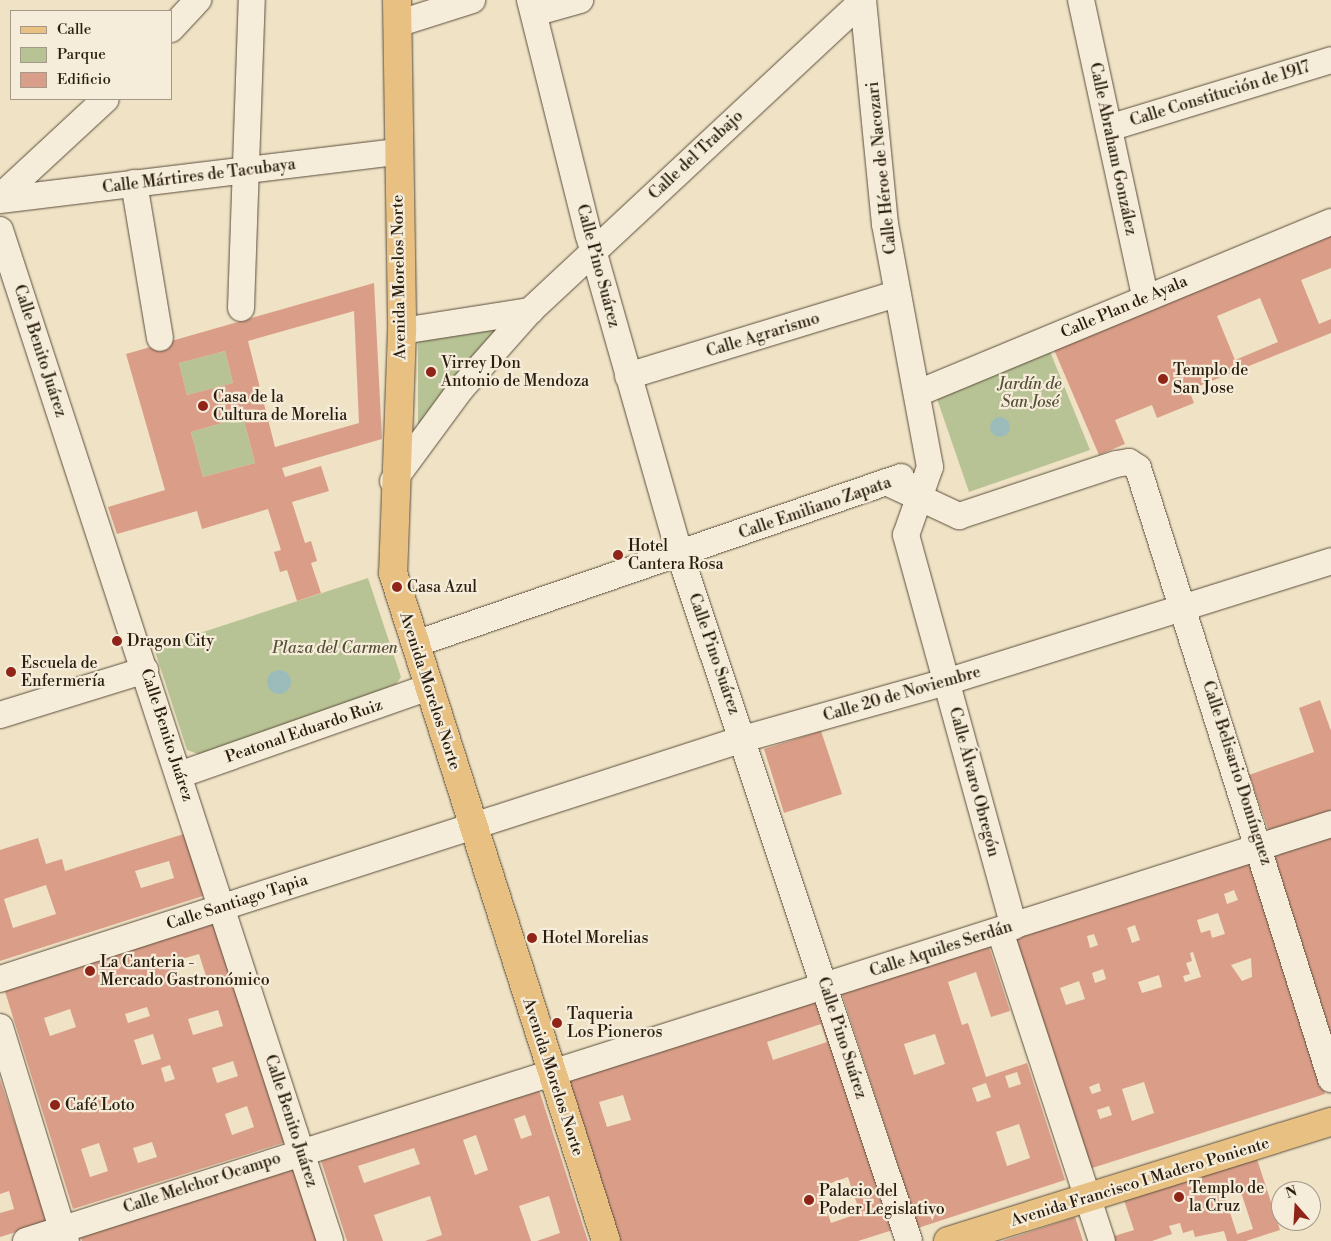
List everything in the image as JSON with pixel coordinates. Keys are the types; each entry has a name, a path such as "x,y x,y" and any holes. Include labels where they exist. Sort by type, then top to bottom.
{"main road":[{"name":"Avenida Morelos Norte","path":"397,12 397,152 402,331 393,481 393,573 606,1241"},
{"name":"Avenida Francisco I Madero Poniente","path":"948,1241 1331,1122"}],"street":[{"path":"172,27 198,0"},
{"path":"241,308 248,170 252,0"},
{"path":"397,12 472,0"},
{"path":"532,6 580,0"},
{"name":"Calle del Trabajo","path":"393,481 460,390 530,311 863,0"},
{"name":"Calle Héroe de Nacozari","path":"863,0 885,224 930,467"},
{"name":"Calle Abraham González","path":"1081,0 1145,297"},
{"name":"Calle Pino Suárez","path":"532,6 594,250 680,555 909,1241"},
{"name":"Calle Constitución de 1917","path":"1109,128 1331,60"},
{"path":"0,199 105,100"},
{"name":"Calle Mártires de Tacubaya","path":"0,199 397,152"},
{"path":"134,183 160,338"},
{"name":"Calle Plan de Ayala","path":"918,394 1145,297 1331,222"},
{"name":"Calle Benito Juárez","path":"0,230 330,1241"},
{"name":"Calle Agrarismo","path":"628,376 897,294"},
{"path":"402,331 530,311"},
{"name":"Calle Belisario Domínguez","path":"920,498 959,516 1116,464 1129,462 1138,468 1261,848 1331,1079"},
{"name":"Calle Emiliano Zapata","path":"415,644 680,555 930,467"},
{"name":"Calle Álvaro Obregón","path":"930,467 906,535 946,682 1007,928 1102,1241"},
{"path":"886,482 920,498"},
{"name":"Calle 20 de Noviembre","path":"474,826 743,740 946,682 1331,561"},
{"path":"0,715 145,670"},
{"name":"Peatonal Eduardo Ruiz","path":"179,775 429,687"},
{"name":"Calle Aquiles Serdán","path":"551,1070 1261,848 1331,824"},
{"name":"Calle Santiago Tapia","path":"0,979 474,826"},
{"path":"0,1027 65,1235"},
{"name":"Calle Melchor Ocampo","path":"26,1241 65,1235 300,1150 551,1070"}],"green space":[{"path":"506,328 418,432 418,339"},
{"name":"Jardín de San José","path":"1049,349 1090,450 969,492 935,393"},
{"path":"225,351 233,383 187,395 179,363"},
{"path":"243,417 255,463 203,477 191,432"},
{"name":"Plaza del Carmen","path":"368,578 401,677 389,695 207,757 187,750 154,648"}],"water":[{"path":"1000,417 1007,420 1010,427 1007,434 1000,437 993,434 990,427 993,420"},
{"path":"279,670 284,671 290,677 290,687 284,693 279,694 274,693 268,687 267,682 268,677 274,671"}],"building":[{"path":"1331,233 1331,268 1301,280 1319,324 1331,319 1331,333 1189,390 1194,403 1157,418 1152,405 1115,420 1125,444 1099,455 1052,345","holes":["1260,298 1278,342 1235,360 1217,316"]},
{"name":"Casa de la Cultura de Morelia","path":"374,283 382,439 282,468 285,477 321,466 329,491 292,502 305,543 311,541 317,561 311,563 321,593 297,601 287,570 280,572 274,552 281,550 268,509 202,529 197,511 117,534 108,507 165,490 126,354","holes":["354,311 359,423 275,447 248,341","225,351 233,383 187,395 179,363","243,417 255,463 203,477 191,432"]},
{"path":"1320,700 1331,731 1331,810 1269,832 1249,775 1314,752 1299,708"},
{"path":"821,731 842,794 784,813 764,749"},
{"path":"187,833 206,895 0,961 0,850 38,838 46,864 62,859 65,871","holes":["169,861 174,878 141,888 135,871","46,885 56,914 13,928 4,899"]},
{"path":"1331,835 1331,1043 1270,855"},
{"path":"1249,861 1325,1094 1089,1169 1015,938","holes":["1234,890 1238,900 1227,904 1224,894","1218,913 1225,934 1212,938 1210,930 1201,933 1197,920","1135,925 1140,940 1132,943 1127,928","1094,934 1098,945 1090,948 1087,936","1193,952 1201,977 1185,982 1183,976 1190,974 1186,963 1192,961 1190,953","1251,958 1252,977 1242,981 1231,965","1103,969 1106,979 1095,983 1092,973","1159,975 1162,987 1142,993 1138,982","1079,981 1085,999 1066,1005 1060,988","1144,1082 1154,1113 1132,1121 1122,1089","1099,1083 1101,1091 1092,1094 1089,1087","1109,1106 1112,1115 1100,1119 1097,1110"]},
{"path":"215,915 286,1142 73,1209 2,982","holes":["199,954 206,976 182,983 175,961","147,1007 150,1016 128,1023 125,1014","70,1009 76,1027 50,1036 44,1018","218,1010 223,1026 193,1035 188,1019","153,1034 161,1059 142,1065 134,1040","233,1061 238,1076 217,1083 212,1068","170,1065 175,1079 165,1082 161,1068","247,1106 254,1127 232,1135 225,1114","152,1142 157,1157 138,1163 133,1148","99,1143 108,1171 90,1177 81,1149"]},
{"path":"988,943 1010,1011 991,1017 976,972 948,982 962,1025 968,1023 986,1077 1027,1063 1065,1180 918,1228 841,991","holes":["935,1034 945,1064 914,1075 904,1044","1017,1072 1021,1084 1009,1088 1005,1076","986,1083 991,1097 977,1102 972,1088","1019,1124 1030,1158 1007,1166 996,1132"]},
{"path":"817,999 893,1230 858,1241 615,1241 563,1082","holes":["821,1024 827,1042 773,1060 767,1042","623,1095 631,1120 607,1127 599,1102","848,1177 860,1213 831,1223 819,1187"]},
{"path":"0,1079 48,1222 0,1237 0,1213 14,1209 9,1191 0,1194"},
{"path":"539,1090 588,1241 537,1241 560,1233 549,1196 519,1206 531,1241 425,1241 442,1235 430,1196 374,1215 383,1241 347,1241 321,1161","holes":["525,1115 532,1135 521,1139 514,1119","476,1135 488,1170 475,1175 463,1140","414,1148 420,1164 364,1183 358,1166"]},
{"name":"Templo de la Cruz","path":"1256,1156 1271,1202 1271,1231 1277,1231 1246,1241 1227,1241 1224,1231 1195,1237 1193,1230 1183,1233 1180,1223 1169,1226 1172,1234 1152,1241 1112,1241 1111,1237 1134,1230 1124,1200","holes":["1240,1189 1253,1229 1237,1234 1224,1194"]},
{"path":"294,1165 319,1241 82,1241 79,1234"},
{"path":"1075,1217 1083,1241 1002,1241"}],"place":[{"name":"Virrey Don Antonio de Mendoza","path":"431,372"},
{"name":"Templo de San Jose","path":"1163,379"},
{"name":"Casa de la Cultura de Morelia","path":"203,406"},
{"name":"Hotel Cantera Rosa","path":"618,555"},
{"name":"Casa Azul","path":"397,587"},
{"name":"Dragon City","path":"117,641"},
{"name":"Escuela de Enfermería","path":"11,672"},
{"name":"Hotel Morelias","path":"532,938"},
{"name":"La Canteria - Mercado Gastronómico","path":"90,971"},
{"name":"Taqueria Los Pioneros","path":"557,1023"},
{"name":"Café Loto","path":"55,1105"},
{"name":"Templo de la Cruz","path":"1179,1197"},
{"name":"Palacio del Poder Legislativo","path":"809,1200"}]}
